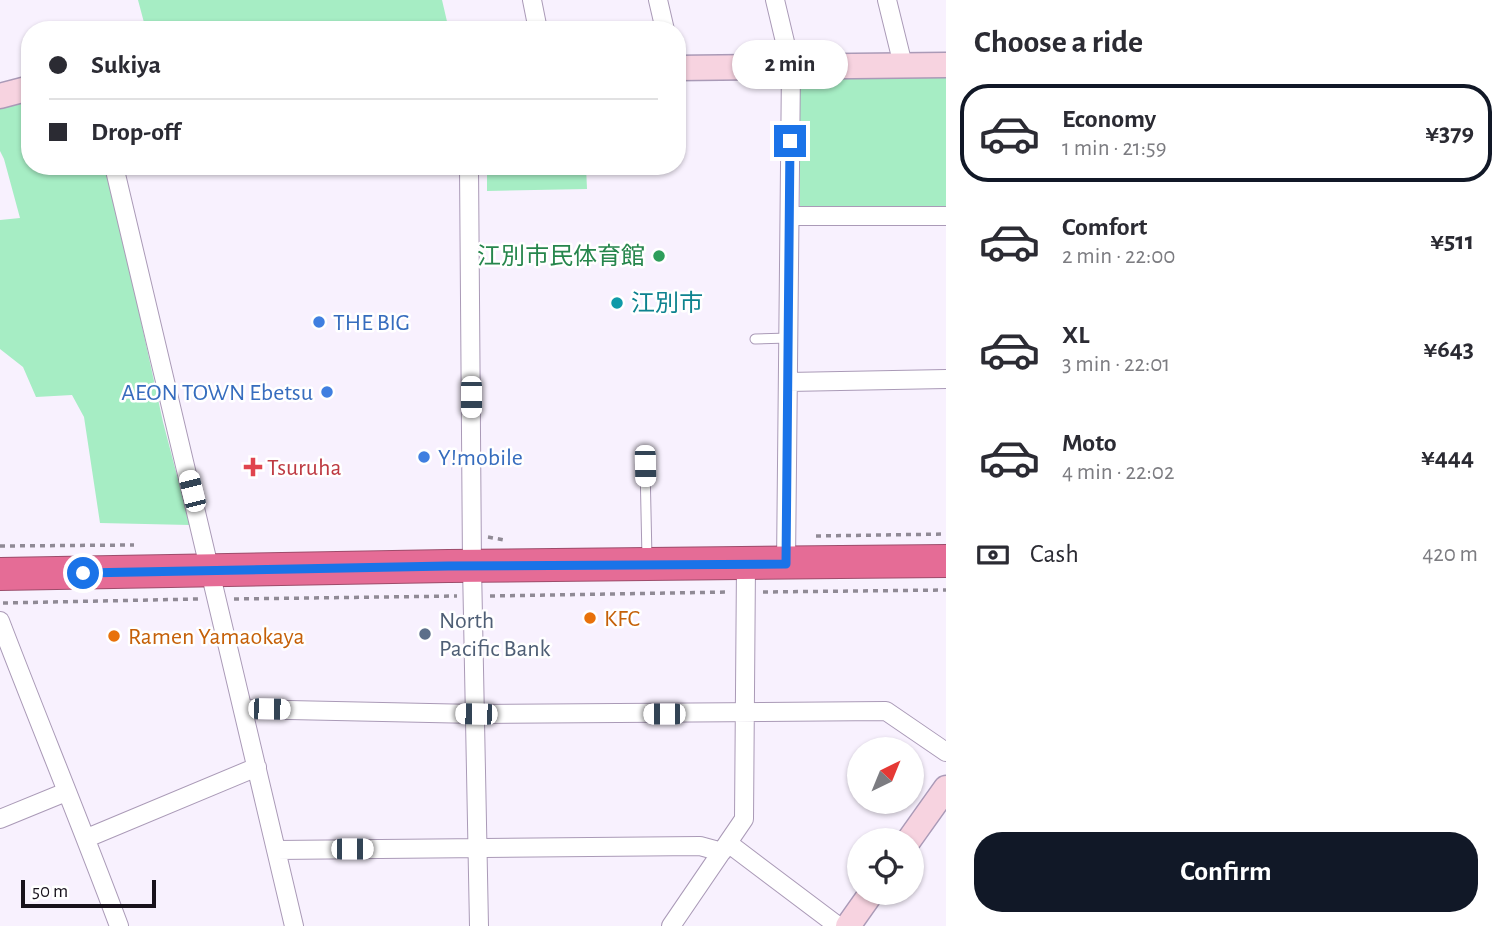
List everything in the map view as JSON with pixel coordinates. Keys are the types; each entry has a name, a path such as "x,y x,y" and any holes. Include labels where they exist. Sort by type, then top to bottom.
{"highway":[{"path":"0,574 946,561"}],"street":[{"path":"531,0 536,21"},
{"path":"658,0 663,21"},
{"path":"775,0 791,67 786,564"},
{"path":"887,0 903,65"},
{"path":"686,68 946,65"},
{"path":"0,96 21,90"},
{"path":"116,175 294,926"},
{"path":"469,175 472,566 480,926"},
{"path":"790,215 946,216"},
{"path":"789,382 946,379"},
{"path":"671,926 744,819 746,564"},
{"path":"0,621 66,792 87,838 119,926"},
{"path":"243,709 476,714 886,711 946,752"},
{"path":"87,838 257,767"},
{"path":"918,828 946,788"},
{"path":"0,819 66,792"},
{"path":"276,850 700,846 725,848 838,926"},
{"path":"848,926 863,905"}],"lane":[{"path":"755,339 789,338"},
{"path":"645,466 647,565"}],"green space":[{"path":"138,0 442,0 447,21 144,21"},
{"path":"800,73 946,73 946,209 800,209"},
{"path":"21,98 21,175 109,175 163,422 190,525 100,523 84,417 72,395 36,397 23,367 0,349 0,220 20,218 0,151 0,104"},
{"path":"487,175 586,175 587,189 487,191"}],"place":[{"name":"江別市民体育館","path":"659,256"},
{"name":"江別市","path":"617,303"},
{"name":"THE BIG","path":"319,322"},
{"name":"AEON TOWN Ebetsu","path":"327,392"},
{"name":"Y!mobile","path":"424,457"},
{"name":"Tsuruha","path":"253,467"},
{"name":"KFC","path":"590,618"},
{"name":"North Pacific Bank","path":"425,634"},
{"name":"Ramen Yamaokaya","path":"114,636"}],"route":[{"path":"83,573 448,566 786,564 790,141"}]}
